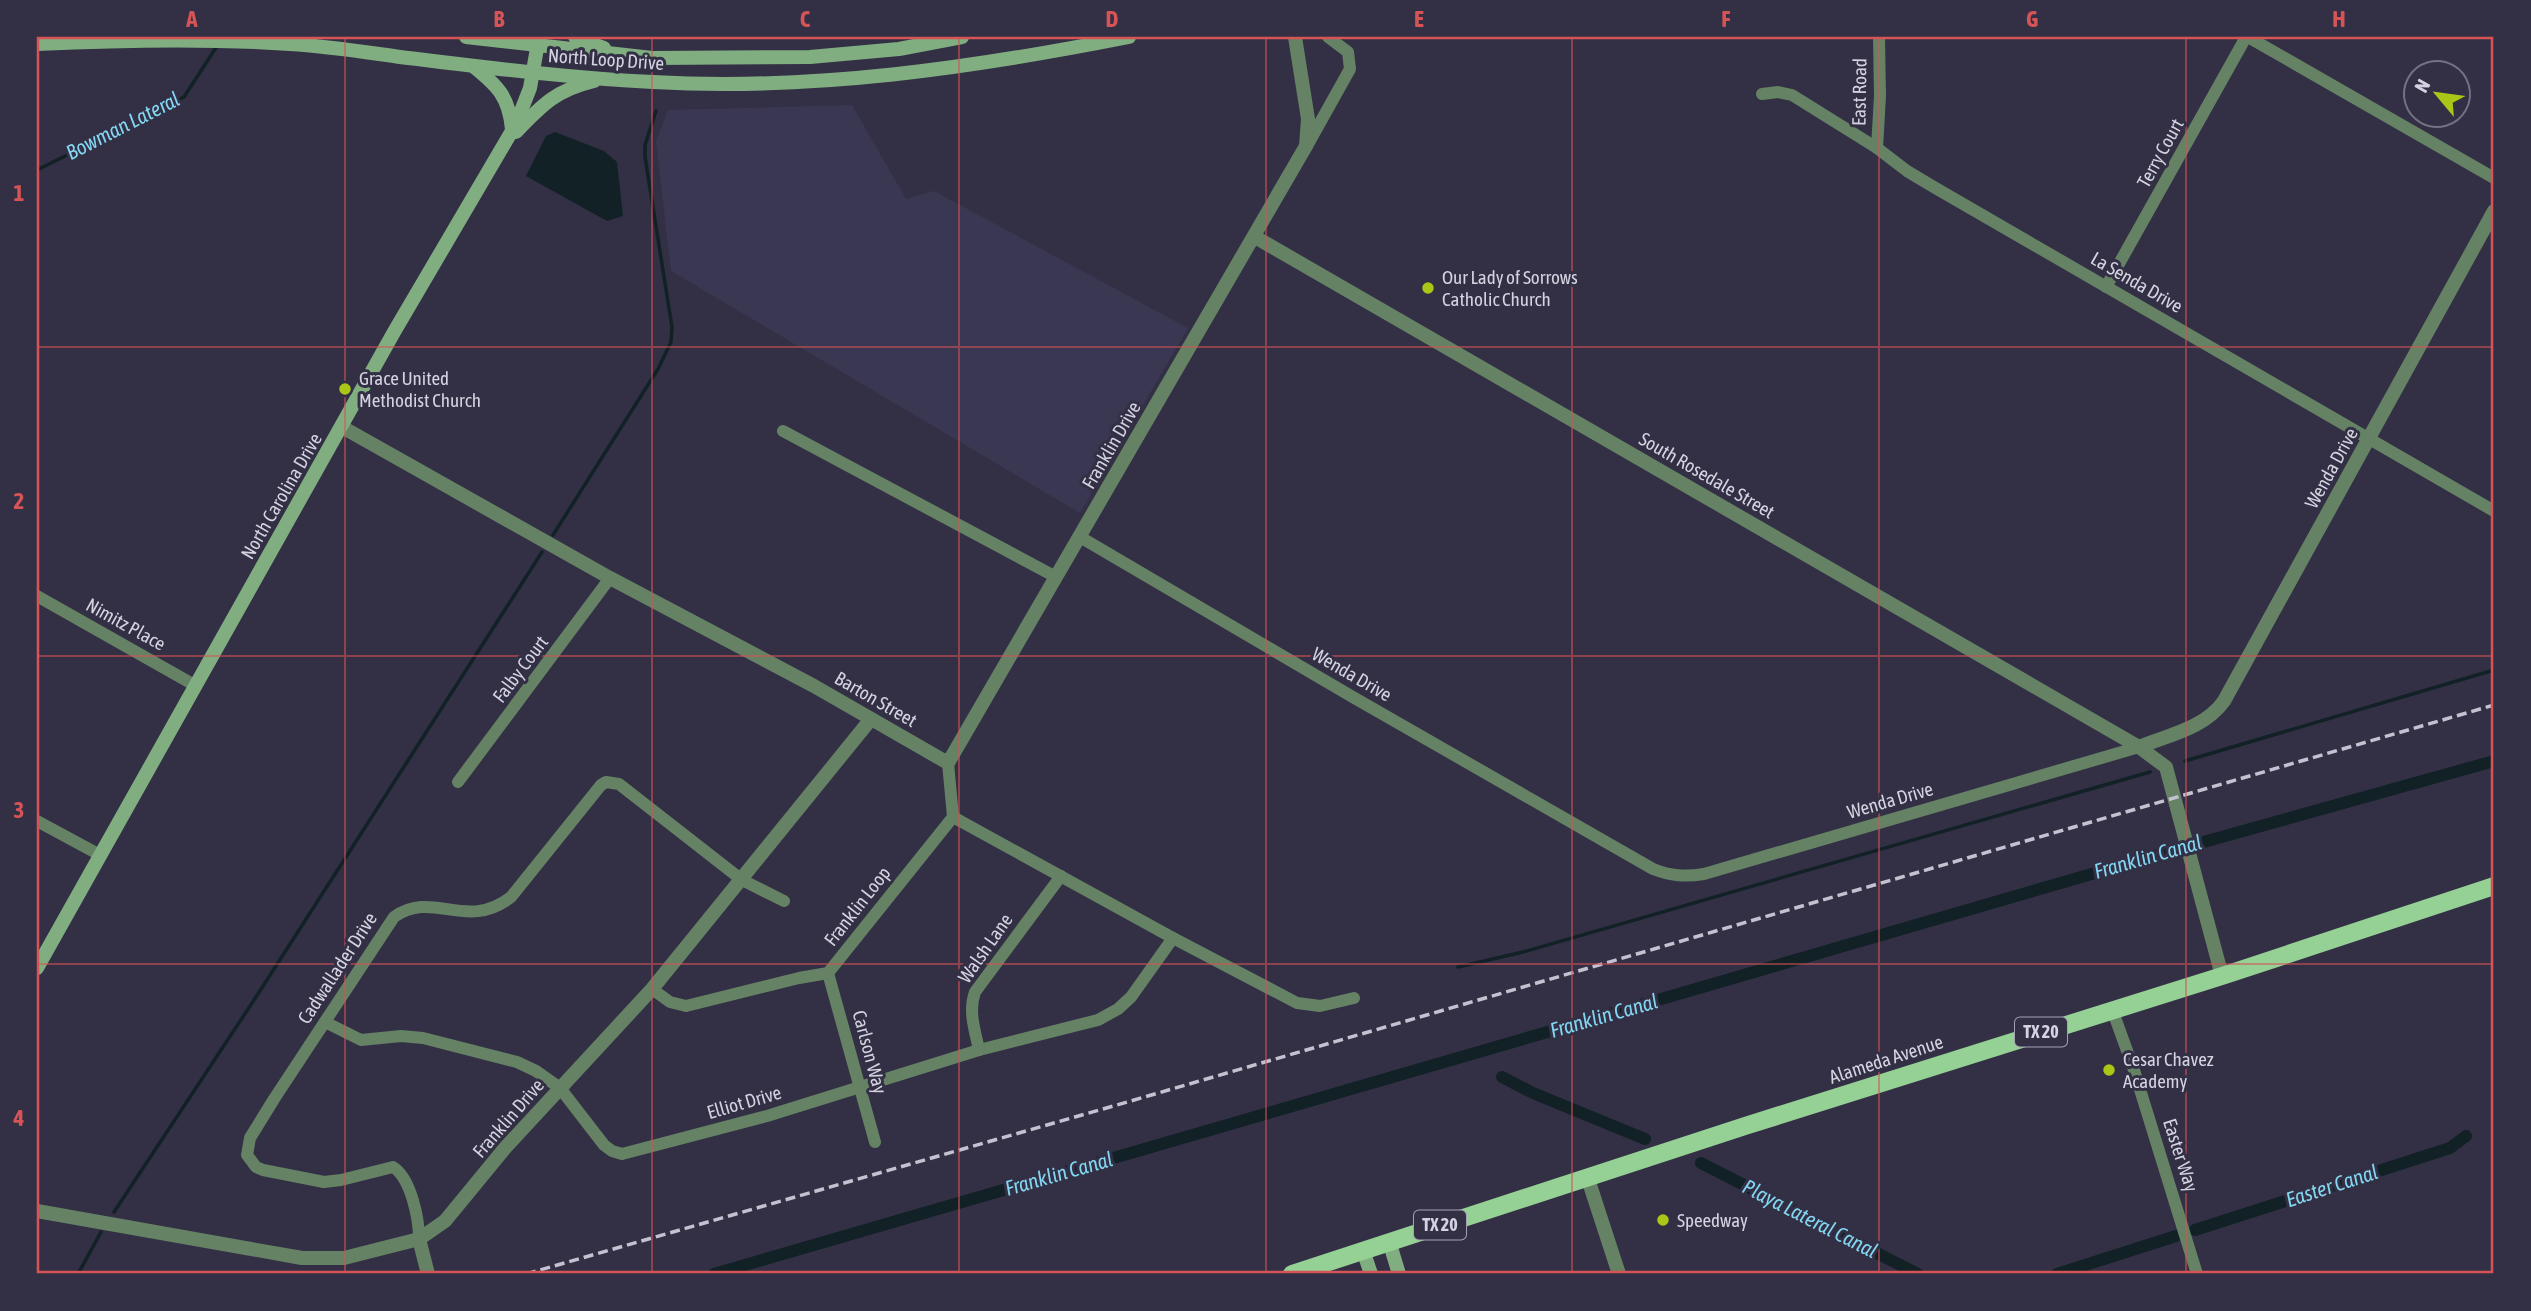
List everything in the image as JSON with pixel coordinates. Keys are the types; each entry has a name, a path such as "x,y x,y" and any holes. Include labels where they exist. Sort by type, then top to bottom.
{"main road":[{"name":"North Loop Drive","path":"467,37 539,41 652,58 810,57 899,49 962,37"},
{"path":"575,37 621,55"},
{"name":"North Loop Drive","path":"37,44 196,40 292,44 606,79 655,82 810,82 946,69 1129,37"},
{"name":"North Carolina Drive","path":"37,968 394,332 508,136 523,106 534,73 539,41"},
{"path":"810,57 810,82"},
{"path":"472,65 503,95 510,112 508,136"},
{"path":"508,136 549,99 577,85 606,79"},
{"name":"Alameda Avenue","path":"1292,1274 2494,886"},
{"path":"1389,1241 1399,1274"},
{"path":"1363,1250 1371,1274"}],"street":[{"name":"Franklin Drive","path":"1295,37 1308,119 1306,146"},
{"name":"Franklin Drive","path":"948,763 1350,69 1348,52 1328,37"},
{"name":"East Road","path":"1877,148 1879,37"},
{"path":"2247,37 2494,178"},
{"name":"Terry Court","path":"2106,287 2247,37"},
{"name":"La Senda Drive","path":"1762,94 1788,93 1877,148 1916,176 2494,511"},
{"name":"Wenda Drive","path":"1080,537 1653,869 1666,874 1704,874 2139,747 2203,722 2215,714 2494,211"},
{"name":"South Rosedale Street","path":"1255,237 2139,747 2166,766 2222,976"},
{"name":"Barton Street","path":"342,426 610,578 736,643 948,763"},
{"path":"783,430 1056,577"},
{"name":"Falby Court","path":"458,782 610,578"},
{"name":"Nimitz Place","path":"37,596 196,686"},
{"name":"Franklin Drive","path":"37,1211 302,1258 344,1258 419,1239 445,1221 505,1148 652,989 871,719"},
{"path":"948,763 953,817 1297,1003 1320,1006 1354,998"},
{"name":"Cadwallader Drive","path":"428,1274 409,1188 404,1177 393,1167 324,1182 263,1170 256,1167 247,1155 250,1138 394,917 417,907 470,913 501,905 511,897 606,782 619,784 742,880 784,901"},
{"name":"Franklin Loop","path":"652,989 670,1002 686,1006 828,973 953,817"},
{"path":"37,821 100,855"},
{"name":"Walsh Lane","path":"979,1050 971,1017 971,1003 975,992 1061,876"},
{"name":"Elliot Drive","path":"325,1022 361,1040 401,1036 423,1038 517,1062 542,1074 560,1088 604,1145 622,1154 673,1142 979,1050 1107,1016 1130,997 1173,938"},
{"name":"Carlson Way","path":"828,973 875,1142"},
{"name":"Easter Way","path":"2112,1009 2134,1070 2197,1274"},
{"path":"1588,1179 1619,1274"}],"shaded area":[{"path":"852,105 906,199 934,191 1188,328 1080,513 671,271 656,141 668,110"},
{"path":"555,132 604,151 617,162 623,216 607,221 526,176 546,136"}],"waterway":[{"name":"Bowman Lateral","path":"37,170 184,97 217,46"},
{"path":"553,535 658,369 671,342 672,327 645,157 645,145 656,111"},
{"path":"114,1212 256,997 542,552"},
{"path":"2185,761 2494,670"},
{"name":"Franklin Canal","path":"714,1274 2164,853 2494,761"},
{"path":"1458,967 1523,952 2150,772"},
{"name":"Playa Lateral Canal","path":"1502,1077 1533,1093 1645,1139"},
{"name":"Easter Canal","path":"2195,1230 2450,1148 2466,1136"},
{"name":"Playa Lateral Canal","path":"1701,1163 1918,1274"},
{"path":"78,1274 101,1232"},
{"name":"Easter Canal","path":"2057,1274 2176,1236"}],"railway":[{"path":"526,1274 2494,705"}],"place":[{"name":"Our Lady of Sorrows Catholic Church","path":"1428,288"},
{"name":"Grace United Methodist Church","path":"345,389"},
{"name":"Cesar Chavez Academy","path":"2109,1070"},
{"name":"Speedway","path":"1663,1220"}]}
